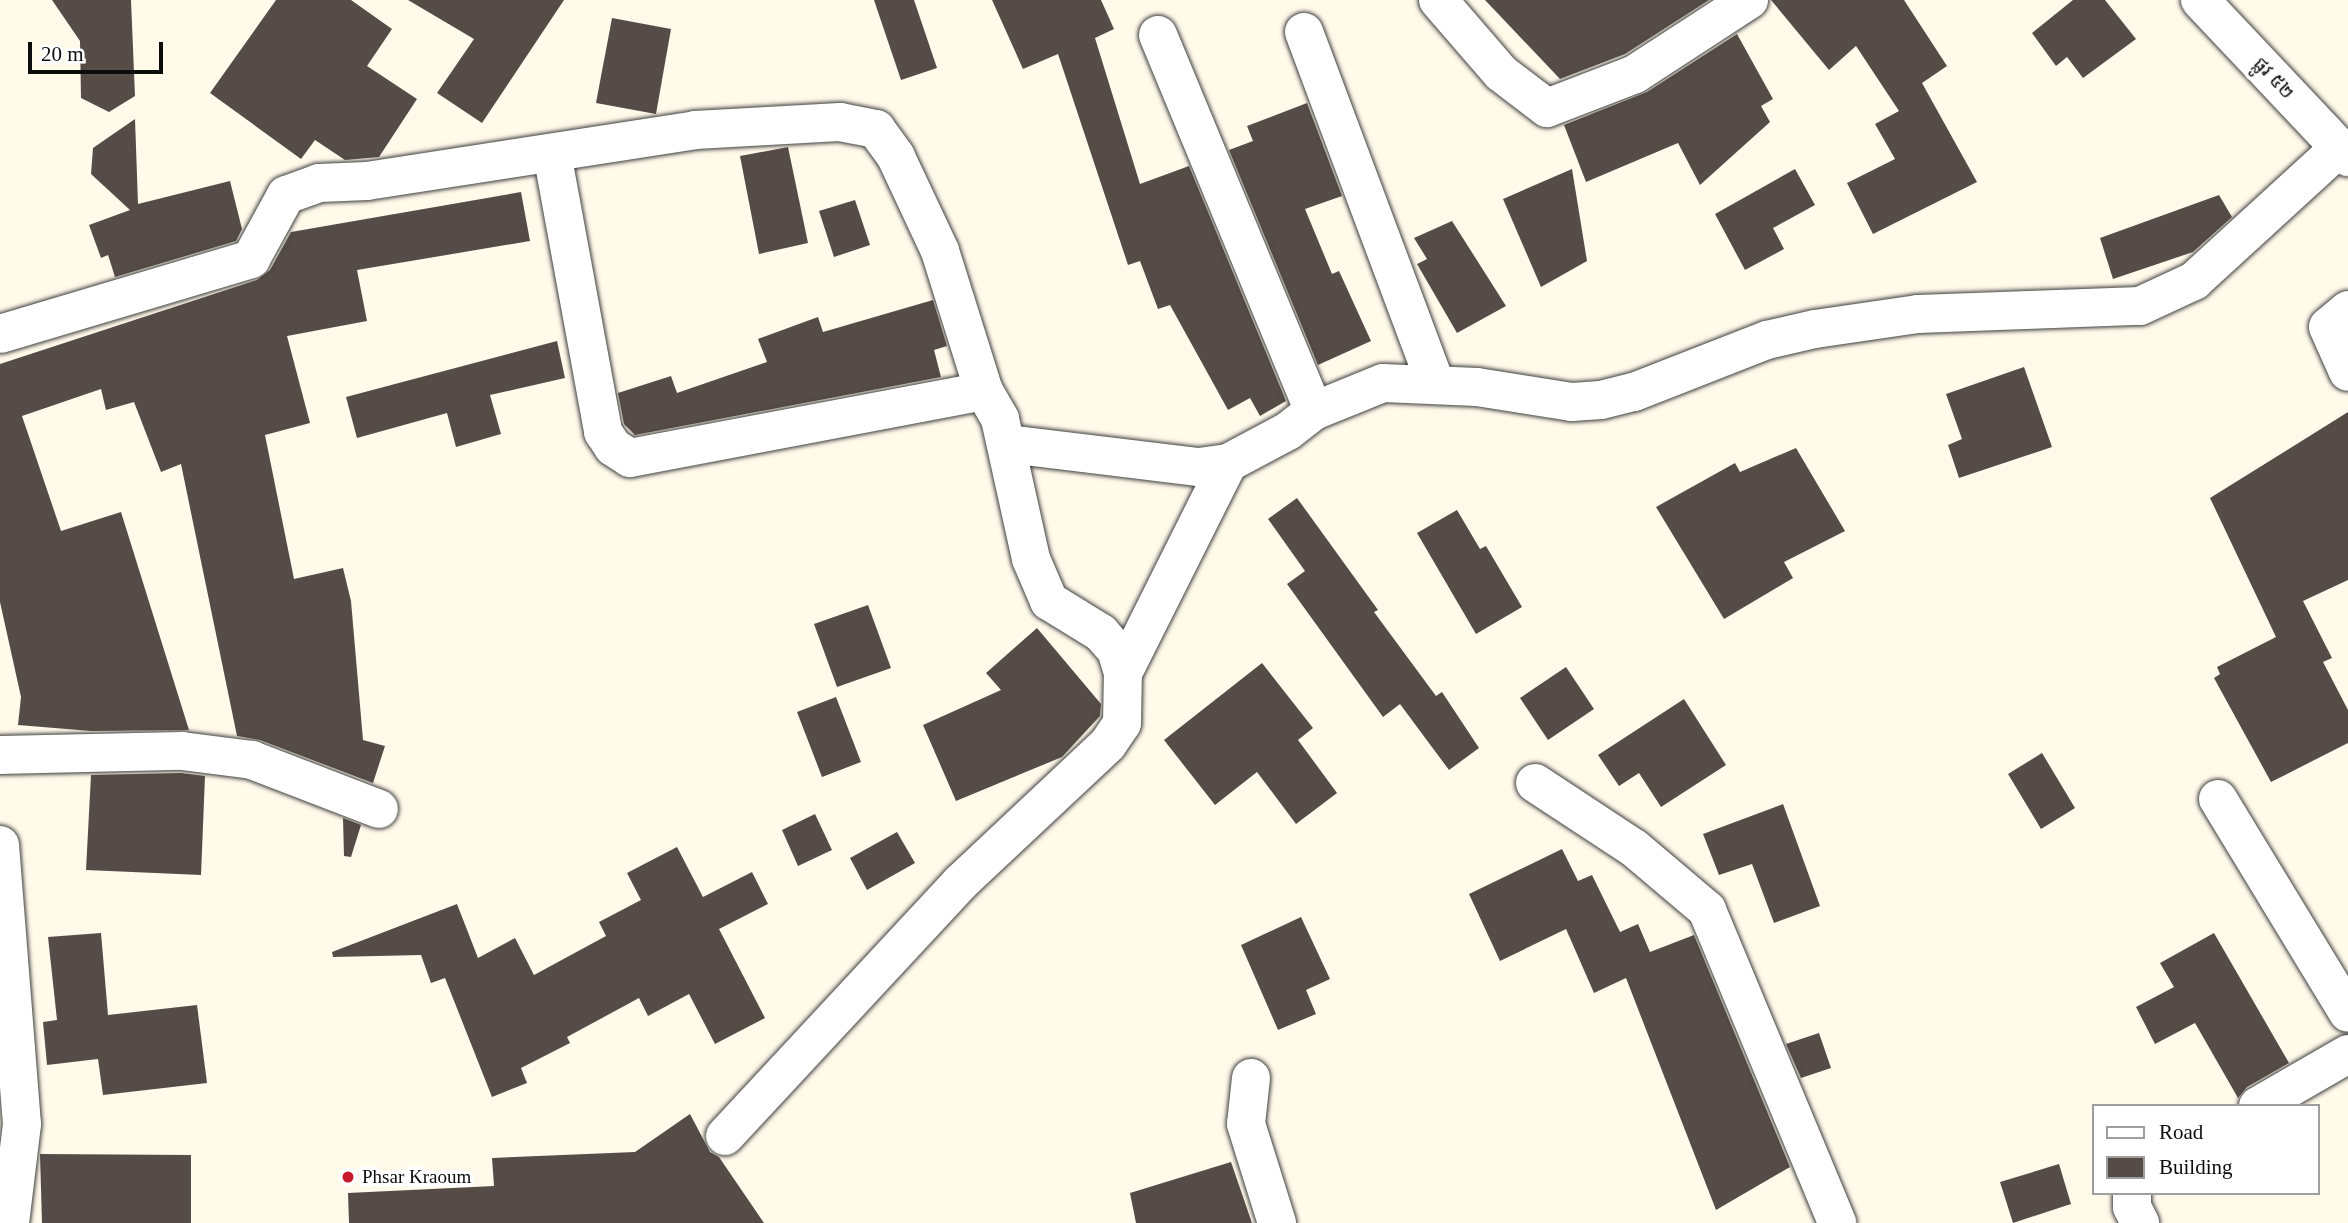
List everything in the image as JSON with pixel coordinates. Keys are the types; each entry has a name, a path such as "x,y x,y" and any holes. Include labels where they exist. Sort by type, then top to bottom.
{"street":[{"path":"1438,0 1501,73 1547,108 1635,74 1749,0"},
{"name":"ផ្លូវ ៥២","path":"2200,0 2344,152"},
{"path":"1304,32 1436,385"},
{"path":"1158,35 1314,411"},
{"path":"0,334 251,259 286,195 319,183 367,181 695,130 805,120 876,129 896,157 940,251 984,391 1008,444 1031,559 1049,601 1101,633 1116,650 1123,673 1122,723 1108,744 960,883 726,1136"},
{"path":"1008,444 1142,463 1199,467 1228,463 1288,431 1314,411 1383,383 1436,385 1573,402 1601,400 1634,392 1767,340 1815,329 1918,314 2140,306 2194,281 2344,152"},
{"path":"552,153 603,432 613,447 630,458 984,391"},
{"path":"2348,310 2328,327 2348,372"},
{"path":"1123,673 1228,463"},
{"path":"0,755 182,751 252,760 379,809"},
{"path":"1535,783 1634,848 1707,910 1837,1223"},
{"path":"2218,799 2348,1013"},
{"path":"0,845 11,1126 10,1223"},
{"path":"2261,1104 2348,1054"},
{"path":"1251,1078 1246,1124 1277,1223"},
{"path":"2132,1195 2132,1207 2140,1223"}],"building":[{"path":"52,0 131,0 135,96 109,112 81,98 80,41"},
{"path":"276,0 351,0 392,29 367,66 417,99 379,157 345,160 315,140 301,159 210,93"},
{"path":"408,0 564,0 482,123 437,93 474,39"},
{"path":"874,0 914,0 937,68 901,80"},
{"path":"992,0 1101,0 1114,29 1095,38 1140,184 1189,166 1286,401 1260,416 1250,398 1228,410 1170,305 1158,309 1140,261 1128,265 1058,54 1023,69"},
{"path":"1485,0 1709,0 1625,54 1560,79"},
{"path":"1771,0 1904,0 1947,66 1922,83 1977,182 1873,234 1847,183 1895,159 1875,124 1899,111 1856,46 1829,70"},
{"path":"2073,0 2105,0 2136,39 2083,78 2067,57 2056,66 2032,33"},
{"path":"612,18 671,29 656,114 596,103"},
{"path":"1737,34 1773,99 1761,106 1770,122 1700,185 1678,143 1586,182 1564,125 1647,92"},
{"path":"1307,103 1342,196 1305,209 1332,274 1339,271 1371,341 1318,365 1229,150 1253,141 1247,126"},
{"path":"135,119 138,204 230,181 242,229 236,241 115,277 108,255 101,258 89,225 130,210 91,174 93,148"},
{"path":"788,147 808,243 759,254 740,156"},
{"path":"1572,169 1587,261 1541,287 1503,199"},
{"path":"1795,169 1815,205 1773,228 1784,249 1745,270 1715,214"},
{"path":"521,192 530,241 357,270 367,321 287,336 310,423 265,435 294,579 343,568 351,601 363,740 385,746 373,783 260,740 237,736 181,464 161,472 134,402 106,410 101,389 22,416 61,531 121,512 189,730 91,731 18,725 21,697 0,602 0,364 257,280 270,270 291,232"},
{"path":"2219,195 2232,217 2193,252 2113,279 2100,238"},
{"path":"855,200 870,245 834,257 819,211"},
{"path":"1452,221 1506,306 1457,333 1417,264 1427,259 1414,238"},
{"path":"933,300 947,346 934,350 941,377 635,435 624,424 618,393 671,376 677,393 767,362 758,339 818,317 823,332"},
{"path":"557,341 565,378 490,395 501,434 456,447 447,413 357,438 346,397"},
{"path":"2024,367 2052,447 1959,478 1948,445 1962,439 1946,394"},
{"path":"2348,412 2348,580 2303,601 2332,658 2323,662 2348,710 2348,743 2271,782 2214,678 2220,674 2217,667 2276,637 2210,498"},
{"path":"1796,448 1845,531 1784,562 1793,578 1724,619 1656,507 1735,463 1740,472"},
{"path":"1297,498 1378,610 1374,612 1436,696 1442,692 1479,748 1449,770 1400,704 1383,717 1287,584 1305,571 1268,519"},
{"path":"1457,510 1480,549 1486,546 1522,607 1476,634 1417,533"},
{"path":"868,605 891,668 837,687 814,624"},
{"path":"1037,628 1101,704 1100,716 1062,757 956,801 923,725 1001,690 986,673"},
{"path":"1262,663 1313,728 1298,740 1337,793 1296,824 1257,772 1215,805 1164,740"},
{"path":"1566,667 1594,709 1548,740 1520,698"},
{"path":"836,697 861,762 822,777 797,712"},
{"path":"1684,699 1726,765 1661,807 1639,773 1619,786 1598,755"},
{"path":"2042,753 2075,808 2041,829 2008,774"},
{"path":"181,773 205,776 201,875 86,870 91,775"},
{"path":"1783,804 1820,906 1774,923 1752,864 1719,875 1703,834"},
{"path":"815,814 832,850 798,866 782,830"},
{"path":"343,818 361,825 351,857 344,856"},
{"path":"897,832 915,863 867,890 850,858"},
{"path":"677,847 703,897 752,872 768,904 719,929 765,1018 715,1044 689,994 648,1016 639,998 567,1037 570,1043 521,1068 527,1083 492,1097 445,978 431,983 421,955 333,957 332,952 457,904 478,958 515,938 534,975 606,936 599,922 641,900 627,873"},
{"path":"1562,849 1578,881 1592,875 1620,932 1638,924 1650,952 1694,935 1790,1167 1716,1210 1626,978 1594,993 1566,929 1500,961 1469,894"},
{"path":"1301,917 1330,979 1306,990 1316,1014 1278,1030 1241,945"},
{"path":"101,933 108,1015 197,1005 207,1083 103,1095 98,1059 47,1065 43,1022 57,1020 48,937"},
{"path":"2214,933 2289,1063 2247,1087 2238,1098 2195,1023 2155,1044 2136,1007 2174,987 2160,963"},
{"path":"1819,1033 1831,1068 1801,1078 1786,1044"},
{"path":"690,1114 710,1152 719,1157 764,1223 349,1223 348,1193 494,1186 492,1158 635,1152"},
{"path":"40,1154 191,1155 191,1223 42,1223"},
{"path":"1231,1162 1252,1223 1136,1223 1130,1193"},
{"path":"2059,1164 2071,1204 2013,1223 2000,1182"}],"place":[{"name":"Phsar Kraoum","path":"348,1177"}]}
